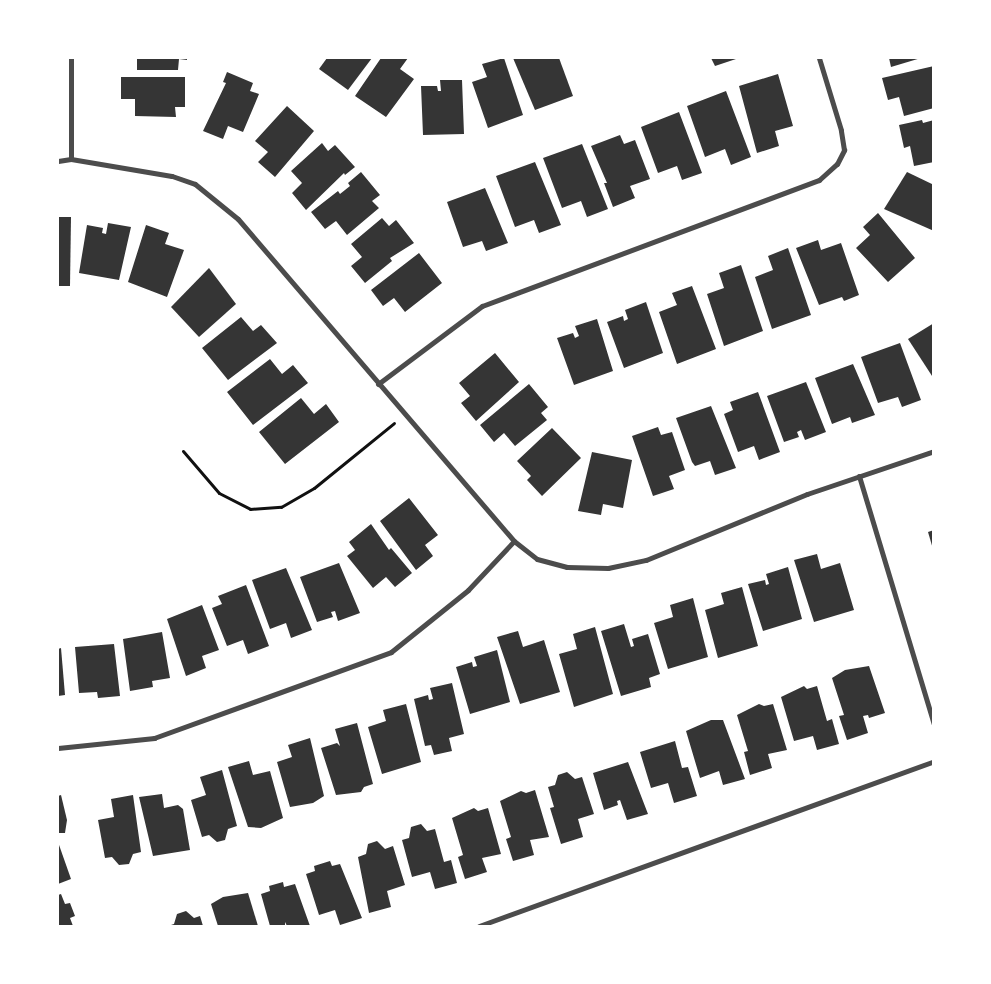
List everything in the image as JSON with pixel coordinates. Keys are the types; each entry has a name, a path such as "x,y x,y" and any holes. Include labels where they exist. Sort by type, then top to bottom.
{"street":[{"path":"71,58 71,159"},
{"path":"378,384 482,306 819,180 837,164 844,150 841,130 819,58"},
{"path":"58,161 71,159 135,168 195,184 238,219 352,349 378,384 514,541 537,559 567,567 608,568 646,560 696,537 859,476 934,451"},
{"path":"859,476 934,725"},
{"path":"58,748 154,738 391,652 468,590 514,541"},
{"path":"479,926 934,761"}],"path":[{"path":"183,451 219,493 250,509 281,507 314,488 404,414"}],"building":[{"path":"137,58 187,58 187,60 179,59 178,70 137,70"},
{"path":"327,58 372,58 348,90 319,69"},
{"path":"381,58 408,58 400,69 414,79 386,117 355,96"},
{"path":"504,58 523,115 488,128 472,82 487,77 482,64"},
{"path":"513,58 559,58 573,96 535,110"},
{"path":"711,58 739,58 715,66"},
{"path":"889,58 921,58 891,67"},
{"path":"934,66 934,108 904,116 899,97 888,100 882,78"},
{"path":"227,72 253,83 250,91 259,94 243,132 228,126 223,139 203,131 226,83 223,82"},
{"path":"778,74 793,126 775,131 779,146 757,153 739,86"},
{"path":"121,77 185,77 185,107 175,107 176,117 135,116 135,99 121,99"},
{"path":"440,80 462,80 464,134 423,135 421,86 437,86 438,91 441,91"},
{"path":"726,91 751,157 731,165 725,149 705,157 687,106"},
{"path":"287,106 314,131 275,177 258,162 268,152 255,141"},
{"path":"679,112 702,173 682,180 677,166 658,173 641,127"},
{"path":"922,120 923,123 934,120 934,162 914,166 910,146 904,148 899,125"},
{"path":"620,135 624,144 635,140 650,179 630,186 635,198 613,207 604,183 607,183 591,146"},
{"path":"322,143 328,151 335,145 355,167 345,175 344,173 306,210 292,193 302,183 291,171"},
{"path":"582,144 608,209 587,217 581,201 562,208 543,158"},
{"path":"535,162 561,225 539,233 534,220 515,227 496,176"},
{"path":"361,172 380,195 372,201 379,208 347,235 336,221 325,229 311,212 338,191 340,194 350,186 348,183"},
{"path":"907,172 934,185 934,231 884,209"},
{"path":"485,188 508,243 486,251 482,241 463,247 447,202"},
{"path":"878,213 915,258 888,282 856,248 870,235 863,227"},
{"path":"58,217 71,217 70,286 58,286"},
{"path":"382,218 389,226 396,220 414,243 390,258 392,261 365,283 351,266 362,257 351,244"},
{"path":"108,223 131,227 119,280 79,273 87,225 103,228 102,233 106,234"},
{"path":"146,225 169,233 165,244 184,250 167,297 128,282"},
{"path":"818,240 821,250 841,243 859,295 844,301 842,297 819,305 796,248"},
{"path":"788,248 811,315 772,329 755,277 773,270 768,256"},
{"path":"419,253 442,283 405,312 394,298 383,306 371,290"},
{"path":"741,265 763,331 724,346 707,294 724,288 719,273"},
{"path":"209,268 236,304 199,337 171,307"},
{"path":"692,286 716,349 677,364 659,312 677,305 672,293"},
{"path":"646,302 663,353 624,368 607,322 623,316 624,321 628,319 625,310"},
{"path":"241,317 253,331 261,325 277,343 228,380 202,348"},
{"path":"597,319 613,371 574,385 557,338 573,333 575,338 579,336 575,326"},
{"path":"934,323 934,379 908,339"},
{"path":"900,343 921,400 902,407 898,397 878,403 861,357"},
{"path":"495,353 519,382 476,421 461,403 470,396 459,383"},
{"path":"270,359 282,374 293,365 308,383 253,425 227,392"},
{"path":"853,364 875,415 852,423 850,417 832,424 815,378"},
{"path":"806,382 826,432 805,440 801,430 797,432 799,437 784,442 767,396"},
{"path":"529,384 548,407 541,413 547,420 515,446 504,433 494,442 480,425"},
{"path":"758,392 780,452 759,460 754,446 738,452 724,414 733,410 730,402"},
{"path":"301,398 314,414 326,404 339,422 285,464 259,432"},
{"path":"711,406 736,468 715,475 710,461 695,466 692,462 676,418"},
{"path":"658,427 661,435 672,432 685,470 669,476 674,489 653,496 632,436"},
{"path":"552,428 581,458 542,496 527,480 531,476 517,461"},
{"path":"592,452 632,460 623,508 603,504 601,515 578,511"},
{"path":"409,498 438,535 425,545 433,556 416,570 380,521"},
{"path":"371,524 389,550 391,548 412,573 395,587 386,577 373,588 347,556 355,550 349,542"},
{"path":"934,530 934,548 933,549 928,532"},
{"path":"817,554 821,569 840,563 854,610 814,622 794,560"},
{"path":"339,563 360,613 338,621 335,611 331,612 333,617 317,622 300,577"},
{"path":"788,567 802,619 763,631 748,584 765,580 766,585 769,584 766,574"},
{"path":"286,568 312,630 291,638 286,623 270,629 252,580"},
{"path":"246,585 269,646 248,654 243,640 227,646 212,608 222,604 218,596"},
{"path":"742,587 758,646 718,658 705,610 724,604 721,593"},
{"path":"693,598 708,657 668,669 654,623 673,617 670,605"},
{"path":"202,605 219,650 202,656 206,668 186,676 167,619"},
{"path":"624,624 631,647 634,646 632,639 648,634 660,674 649,678 651,687 621,696 601,631"},
{"path":"595,627 613,694 574,707 559,654 577,649 573,634"},
{"path":"518,631 523,647 544,640 560,692 520,704 497,637"},
{"path":"162,632 170,678 152,681 153,687 130,691 123,639"},
{"path":"114,644 120,696 98,698 97,692 79,693 75,647"},
{"path":"61,648 65,695 58,696 58,649"},
{"path":"497,650 510,702 470,714 456,667 472,662 473,667 477,666 474,657"},
{"path":"869,666 885,713 869,718 868,715 863,716 868,733 847,740 839,716 844,715 832,678 845,670"},
{"path":"452,683 464,734 449,738 452,751 434,755 431,745 425,746 414,699 428,695 429,700 433,699 430,688"},
{"path":"804,686 807,689 817,686 827,721 832,719 839,744 817,750 813,736 794,741 781,697"},
{"path":"406,704 421,762 382,774 368,727 386,721 383,710"},
{"path":"759,704 764,706 773,704 787,750 768,754 772,768 750,775 744,752 748,751 737,715"},
{"path":"711,720 723,720 745,779 723,785 719,771 700,778 686,731"},
{"path":"357,723 373,784 364,787 361,792 336,795 321,748 337,743 340,746 335,729"},
{"path":"310,738 324,796 313,803 290,807 277,762 292,757 288,745"},
{"path":"675,741 682,768 688,767 697,796 674,803 668,783 651,788 640,752"},
{"path":"249,761 253,775 270,771 283,818 261,828 248,827 228,767"},
{"path":"628,762 648,814 627,820 620,800 617,801 618,805 604,810 593,773"},
{"path":"222,770 237,826 228,829 225,840 217,842 209,835 202,837 191,800 206,795 200,777"},
{"path":"567,772 575,779 582,777 594,814 578,819 583,837 561,844 550,808 554,807 548,787 555,785 558,775"},
{"path":"535,790 549,837 530,840 534,855 513,861 506,839 511,837 500,801 521,791 526,793"},
{"path":"162,794 164,808 178,805 183,809 190,850 153,856 139,797"},
{"path":"61,795 67,820 65,833 58,833 58,796"},
{"path":"133,795 141,852 133,854 129,864 119,865 112,857 105,858 98,820 114,817 111,799"},
{"path":"474,808 478,811 488,808 501,854 482,858 487,872 465,879 458,857 463,855 452,818"},
{"path":"421,824 427,831 435,829 444,862 451,860 457,883 435,889 430,872 412,877 402,840 409,838 411,827"},
{"path":"377,841 385,849 393,846 405,885 387,891 391,907 369,913 358,857 366,854 368,844"},
{"path":"58,842 71,879 58,884"},
{"path":"330,861 332,866 340,864 362,918 340,925 335,910 319,915 306,874 315,871 314,866"},
{"path":"283,882 284,887 295,884 310,926 287,926 285,922 285,925 270,926 261,894 270,891 269,886"},
{"path":"248,893 258,926 218,926 211,904 223,897"},
{"path":"61,894 65,904 70,903 75,916 70,918 73,926 58,926 58,895"},
{"path":"186,911 194,918 200,916 203,926 168,926 174,924 177,914"}]}
